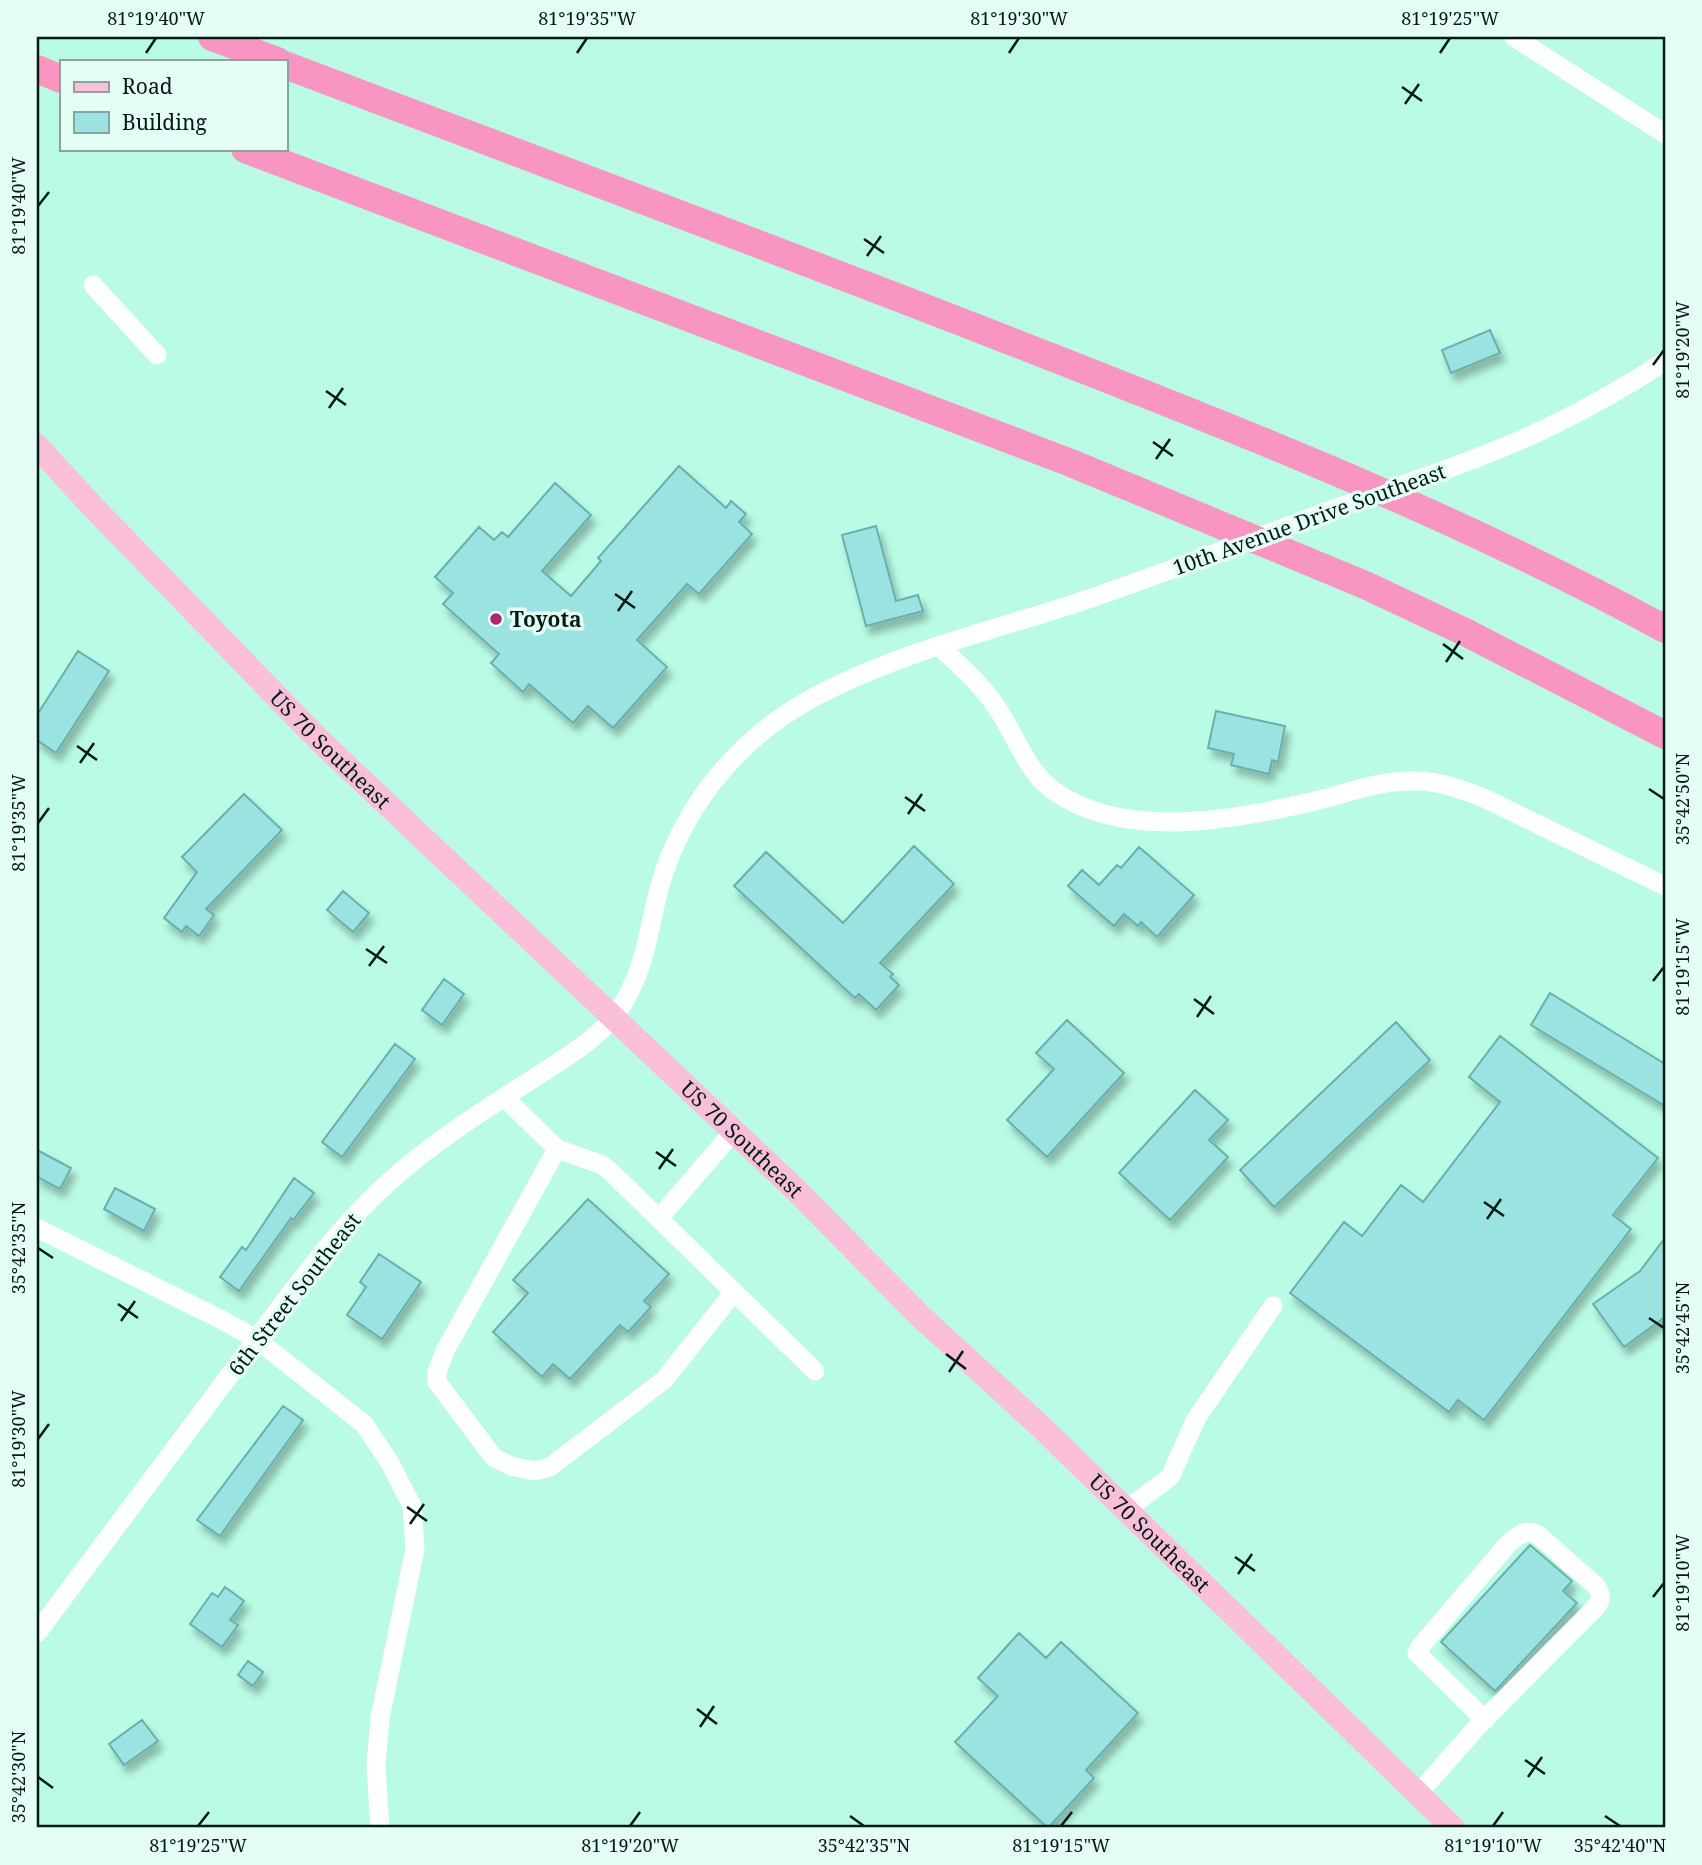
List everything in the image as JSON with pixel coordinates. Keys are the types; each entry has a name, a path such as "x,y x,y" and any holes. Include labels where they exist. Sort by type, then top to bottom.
{"highway":[{"path":"212,37 273,60"},
{"path":"287,66 980,329 1263,441 1482,537 1665,629"},
{"path":"37,69 60,79"},
{"path":"248,150 1071,463 1173,505 1365,585 1467,633 1665,735"}],"main road":[{"name":"US 70 Southeast","path":"37,446 319,740 795,1189 920,1316 1039,1425 1453,1828"}],"street":[{"path":"1514,37 1665,134"},
{"path":"93,285 157,355"},
{"name":"10th Avenue Drive Southeast","path":"614,1017 642,963 664,871 693,810 720,772 765,730 806,702 864,674 1112,591 1528,437 1583,410 1665,361"},
{"path":"940,647 993,702 1040,778 1066,799 1088,809 1149,821 1195,821 1292,806 1385,783 1416,780 1443,784 1486,799 1665,886"},
{"name":"6th Street Southeast","path":"37,1633 256,1339 315,1263 371,1199 419,1157 560,1061 614,1017"},
{"path":"504,1097 557,1149 600,1164 610,1171 815,1371"},
{"path":"659,1219 734,1131"},
{"path":"557,1149 440,1360 436,1372 437,1381 494,1458 511,1466 534,1471 550,1467 664,1380 734,1292"},
{"path":"37,1228 256,1339 364,1424 390,1463 412,1506 415,1549 380,1718 376,1766 380,1828"},
{"path":"1126,1510 1170,1477 1196,1419 1273,1306"},
{"path":"1418,1794 1600,1601 1601,1593 1596,1586 1537,1534 1530,1531 1522,1532 1507,1545 1417,1653 1485,1720"}],"building":[{"path":"1490,330 1500,353 1451,373 1442,350"},
{"path":"679,466 726,508 731,501 746,514 739,522 752,534 699,594 687,584 637,640 667,667 613,728 588,706 573,723 529,684 523,692 491,663 499,654 443,604 453,593 435,577 479,527 494,540 502,532 508,537 555,483 591,515 542,571 571,596 601,561 598,558"},
{"path":"876,526 896,601 918,595 923,611 866,626 842,535"},
{"path":"78,651 109,671 56,753 37,740 37,715"},
{"path":"1216,711 1285,726 1278,762 1272,760 1269,774 1231,765 1234,754 1208,748"},
{"path":"244,794 282,830 206,909 214,915 199,936 186,926 182,932 164,918 197,872 182,857"},
{"path":"914,846 954,884 880,963 893,974 890,977 899,985 876,1010 859,994 855,998 734,886 766,852 843,923"},
{"path":"1139,847 1194,895 1157,937 1141,922 1138,926 1124,914 1114,926 1068,886 1082,870 1099,885 1117,865 1121,868"},
{"path":"343,891 369,913 353,932 327,910"},
{"path":"444,979 464,994 442,1025 422,1010"},
{"path":"1550,993 1665,1064 1665,1106 1531,1025"},
{"path":"1067,1020 1124,1073 1047,1157 1007,1120 1054,1069 1036,1053"},
{"path":"1396,1022 1430,1060 1274,1207 1240,1170"},
{"path":"1500,1036 1658,1158 1613,1215 1631,1229 1484,1420 1458,1400 1449,1412 1290,1293 1344,1222 1362,1236 1401,1185 1423,1202 1500,1102 1469,1077"},
{"path":"395,1044 415,1059 342,1157 322,1142"},
{"path":"1195,1090 1228,1120 1209,1140 1228,1157 1170,1220 1119,1173"},
{"path":"37,1150 71,1168 60,1189 37,1177"},
{"path":"294,1178 314,1193 293,1220 291,1218 239,1291 220,1277 242,1247 246,1250"},
{"path":"115,1188 155,1209 144,1231 104,1209"},
{"path":"588,1199 669,1274 644,1301 651,1307 628,1332 620,1325 570,1379 553,1364 542,1377 493,1332 528,1293 513,1280"},
{"path":"1665,1238 1665,1317 1624,1347 1593,1304 1640,1271"},
{"path":"379,1254 421,1282 382,1339 347,1315 366,1287 360,1282"},
{"path":"283,1406 303,1420 220,1536 197,1520"},
{"path":"1530,1545 1572,1581 1563,1591 1577,1603 1495,1691 1441,1642"},
{"path":"225,1587 244,1601 230,1620 238,1625 222,1647 190,1624 212,1593 218,1597"},
{"path":"1019,1633 1046,1658 1061,1642 1138,1713 1086,1770 1094,1778 1048,1828 955,1742 998,1696 978,1678"},
{"path":"248,1661 263,1672 253,1686 238,1675"},
{"path":"142,1720 158,1741 124,1765 109,1744"}],"place":[{"name":"Toyota","path":"496,619"}]}
